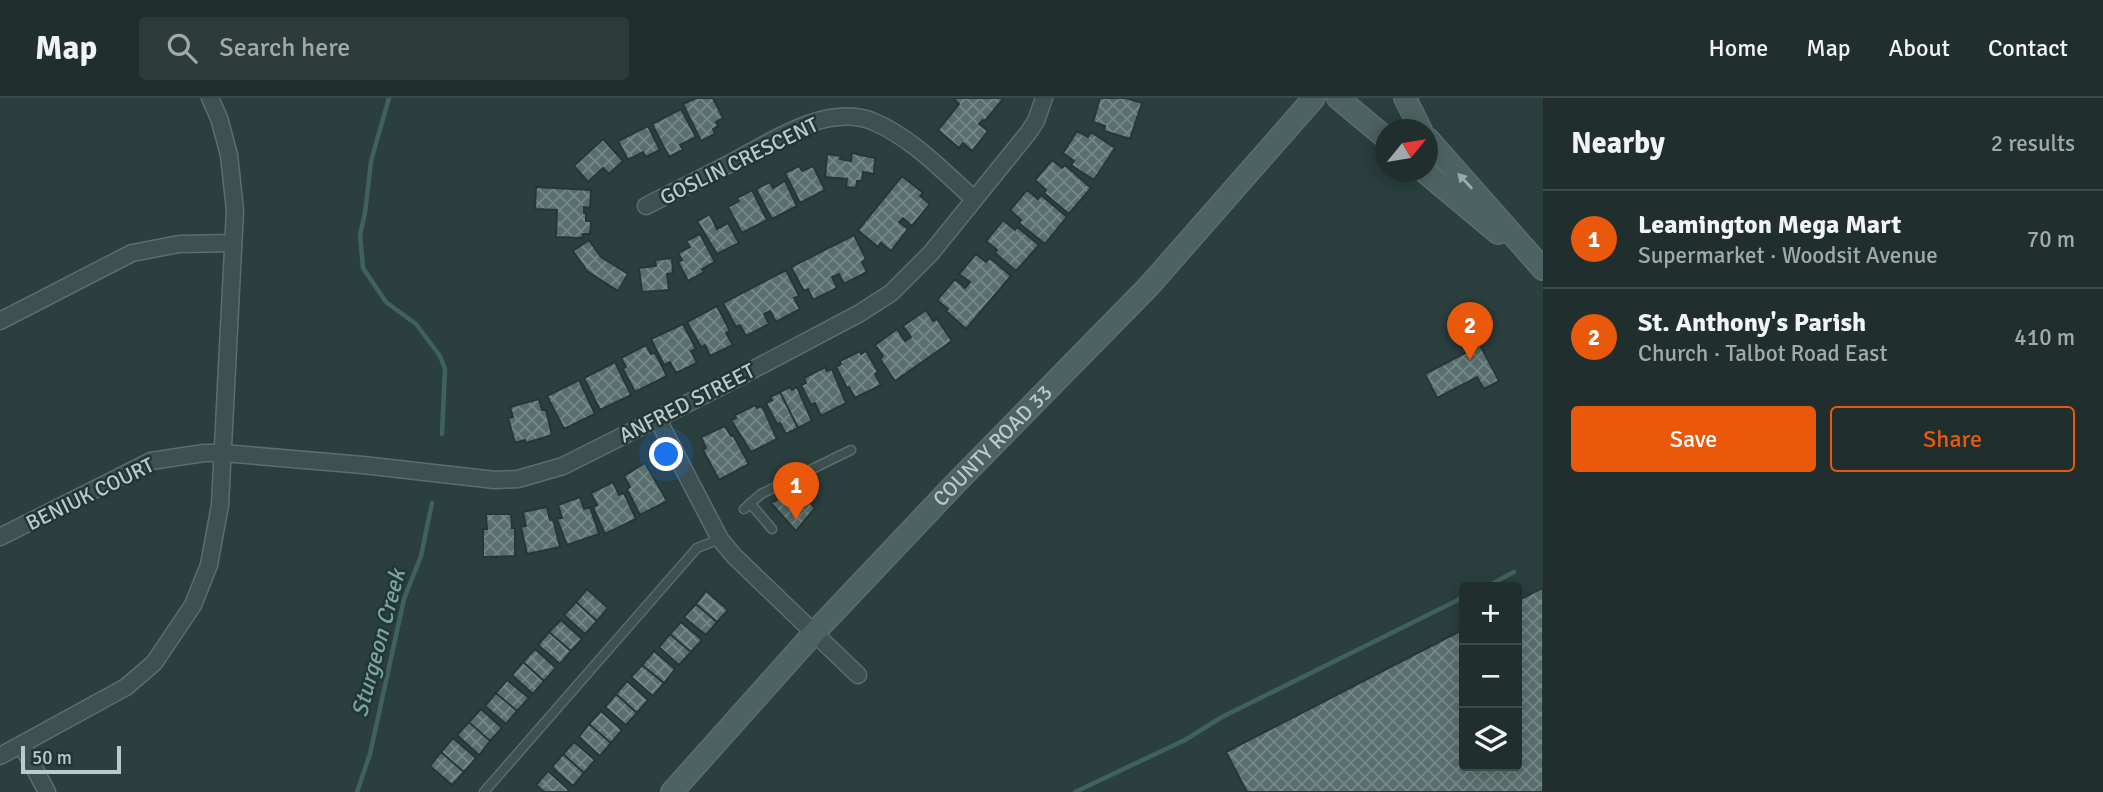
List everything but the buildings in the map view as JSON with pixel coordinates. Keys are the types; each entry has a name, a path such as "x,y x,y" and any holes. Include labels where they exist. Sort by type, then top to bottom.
{"main road":[{"name":"COUNTY ROAD 33","path":"672,792 814,633 1149,286 1314,98"},
{"path":"1338,98 1375,129"},
{"path":"1405,98 1416,119"},
{"path":"1438,151 1543,270"},
{"path":"1437,182 1543,270"}],"street":[{"path":"0,756 126,687 154,663 193,605 209,565 220,505 235,210 229,155 219,118 210,98"},
{"name":"ANFRED STREET","path":"223,453 495,480 518,479 562,466 877,302 902,284 1028,133 1036,121 1044,98"},
{"name":"GOSLIN CRESCENT","path":"646,206 789,133 818,122 842,117 863,118 891,131 924,155 974,199"},
{"path":"0,321 132,253 179,244 233,243"},
{"path":"657,418 720,539 734,556 858,675"},
{"name":"BENIUK COURT","path":"0,537 151,461 223,453"},
{"path":"22,745 47,792"}],"lane":[{"path":"772,529 747,506 761,494 851,450"},
{"path":"484,792 697,548 720,539"}],"waterway":[{"name":"Sturgeon Creek","path":"389,98 371,161 360,235 363,268 386,302 416,324 440,356 445,369 442,434"},
{"name":"Sturgeon Creek","path":"357,792 370,754 404,599 421,556 432,503"},
{"path":"1495,582 1514,572"},
{"path":"1075,792 1185,740 1222,717 1459,599"}],"place":[{"name":"St. Anthony's Parish","path":"1470,360"},
{"name":"Leamington Mega Mart","path":"796,520"}]}
